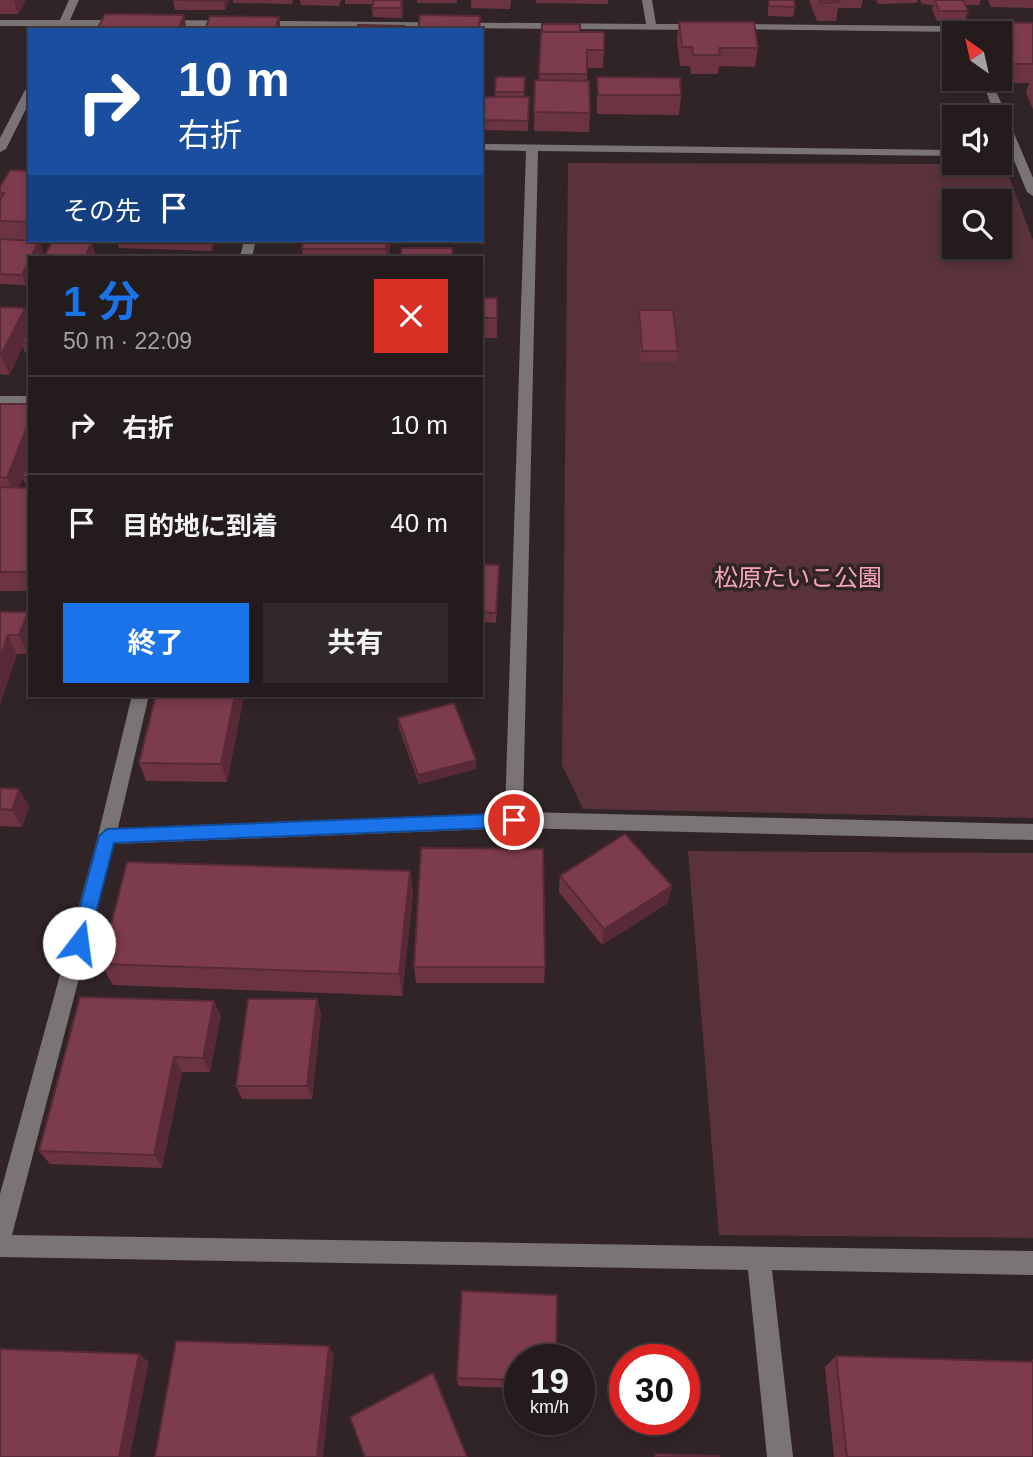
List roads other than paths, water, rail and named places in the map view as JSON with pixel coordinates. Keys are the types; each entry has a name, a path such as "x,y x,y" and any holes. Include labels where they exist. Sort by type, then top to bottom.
{"street":[{"path":"62,27 75,0"},
{"path":"647,0 651,26"},
{"path":"0,23 62,27 133,23"},
{"path":"147,23 300,27 651,26 942,31"},
{"path":"1012,30 1033,30"},
{"path":"991,91 1033,192"},
{"path":"0,149 28,94"},
{"path":"483,147 942,153"},
{"path":"514,820 532,148"},
{"path":"1012,153 1018,153"},
{"path":"0,401 28,401"},
{"path":"0,1236 107,836 139,697"},
{"path":"107,836 514,820 1033,832"},
{"path":"0,1246 758,1261 1033,1263"},
{"path":"758,1261 780,1457"}],"park label":[{"name":"松原たいこ公園","path":"798,578"}]}
